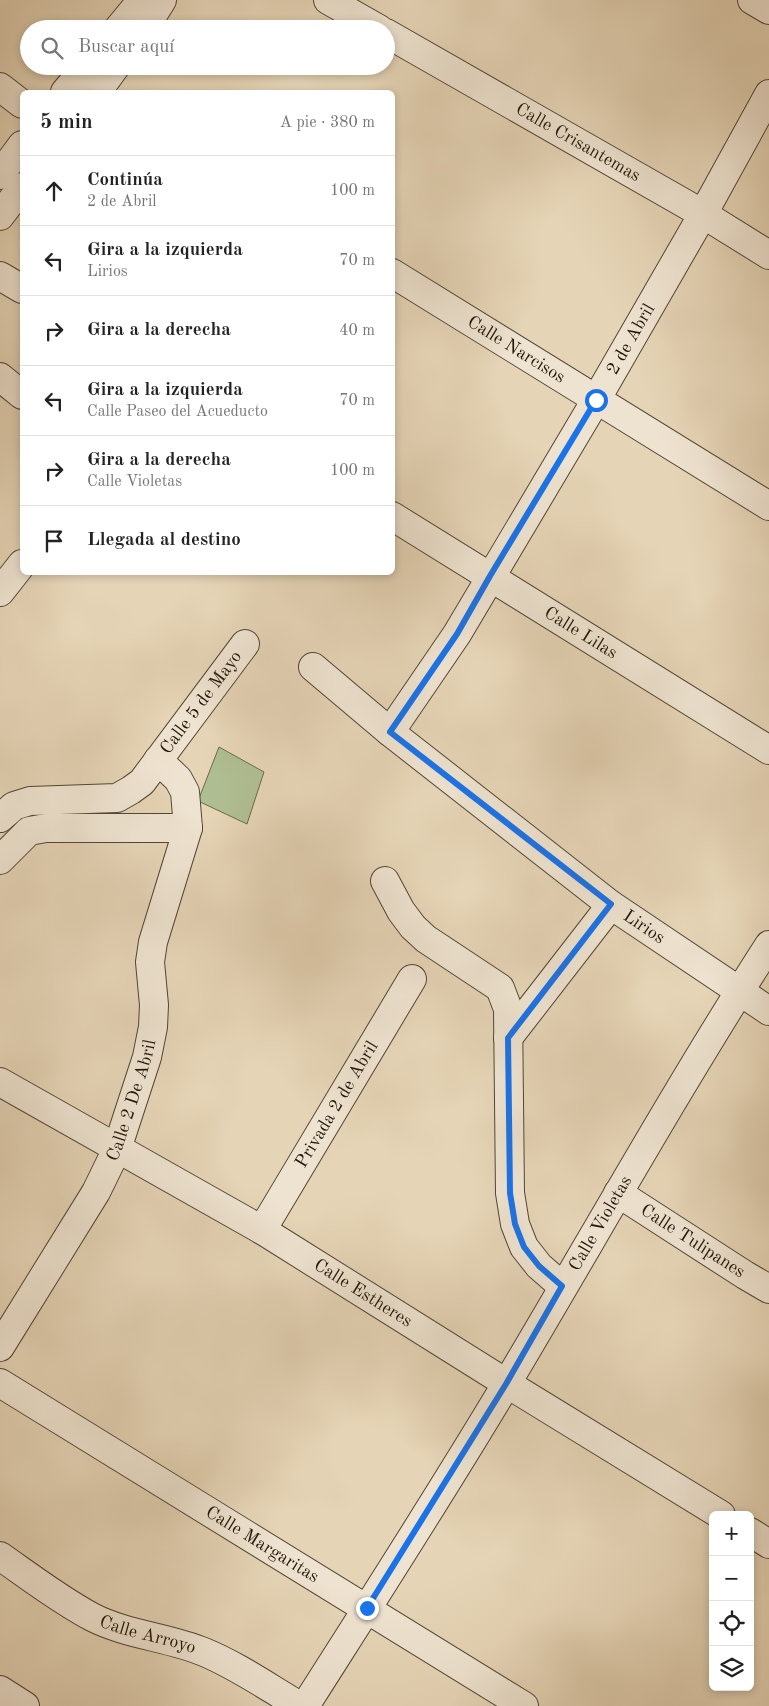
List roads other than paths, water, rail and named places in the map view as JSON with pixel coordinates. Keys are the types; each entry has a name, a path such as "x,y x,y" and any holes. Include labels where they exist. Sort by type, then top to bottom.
{"street":[{"path":"125,20 142,0"},
{"path":"150,20 162,0"},
{"path":"328,0 363,20"},
{"path":"752,0 769,10"},
{"name":"Calle Crisantemas","path":"395,38 703,214 769,255"},
{"path":"74,90 97,85 107,75"},
{"path":"0,87 20,102"},
{"name":"2 de Abril","path":"390,732 457,634 596,400 703,214 769,94"},
{"path":"0,175 20,149"},
{"path":"0,216 20,190"},
{"name":"Calle Narcisos","path":"395,275 769,506"},
{"path":"0,276 20,288"},
{"path":"0,377 20,393"},
{"name":"Calle Lilas","path":"395,518 769,750"},
{"path":"0,592 20,567"},
{"name":"Calle 5 de Mayo","path":"0,818 14,806 30,801 116,798 131,790 142,782 245,644"},
{"name":"Lirios","path":"313,667 390,732 611,904 769,1011"},
{"path":"0,860 29,831 46,828 188,828 185,792 178,778 158,760"},
{"name":"Calle 2 De Abril","path":"0,1347 96,1192 117,1149 147,1057 153,1027 154,1005 150,962 153,942 188,828"},
{"path":"385,881 413,927 426,939 500,988 508,1009 510,1193 515,1224 524,1247 539,1266 562,1286"},
{"path":"508,1038 611,904"},
{"name":"Calle Violetas","path":"305,1706 506,1384 562,1286 769,945"},
{"name":"Privada 2 de Abril","path":"262,1230 412,979"},
{"name":"Calle Estheres","path":"0,1082 262,1230 506,1384 714,1511"},
{"name":"Calle Tulipanes","path":"618,1193 769,1289"},
{"name":"Calle Margaritas","path":"0,1383 524,1706"},
{"path":"754,1535 769,1544"},
{"name":"Calle Arroyo","path":"0,1556 62,1599 93,1617 128,1630 203,1651 300,1706"},
{"path":"0,1690 25,1706"}]}
